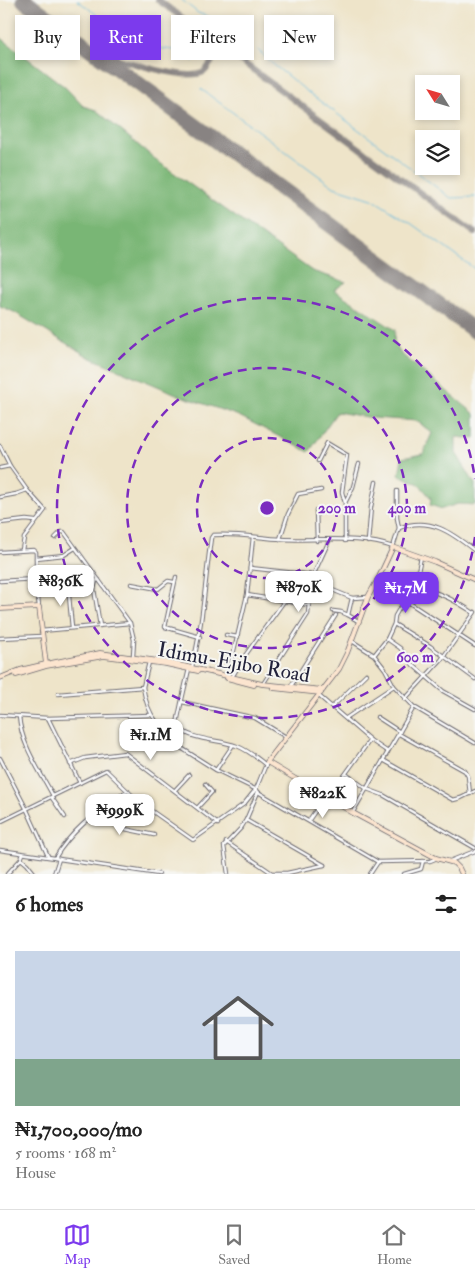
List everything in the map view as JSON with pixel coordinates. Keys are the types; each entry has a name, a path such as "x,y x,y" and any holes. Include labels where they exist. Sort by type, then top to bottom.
{"main road":[{"path":"321,693 339,669 352,641 368,597 380,577 393,547 421,556 475,580"},
{"path":"0,609 39,607 46,665"},
{"name":"Idimu-Ejibo Road","path":"0,680 46,665 100,653 133,656 230,676 239,680 268,686 290,687 321,693"},
{"name":"Idimu-Ejibo Road","path":"46,665 104,656 190,668 268,686 321,693"},
{"name":"Idimu-Ejibo Road","path":"266,764 321,693"},
{"path":"266,764 436,858 450,861 459,868 462,874"}],"street":[{"path":"318,461 327,443 347,455 342,492 345,502 345,540"},
{"path":"0,446 10,466 27,490 45,510 23,541 22,550"},
{"path":"345,502 353,487 358,464"},
{"path":"0,468 10,466"},
{"path":"368,542 376,482"},
{"path":"0,496 16,494 27,490"},
{"path":"280,539 288,514 298,494 321,490"},
{"path":"228,874 224,847 226,842 241,828 246,820 266,764 249,752 234,745 188,734 176,724 200,637 211,538 216,535 317,541 345,540 381,543 393,547 399,528 397,518 398,491"},
{"path":"316,510 317,541"},
{"path":"0,523 26,520 36,521"},
{"path":"399,528 411,525 440,527 475,550"},
{"path":"55,538 63,531 130,623 134,640 133,656"},
{"path":"230,676 246,594 253,537"},
{"path":"262,684 308,614 311,580 328,541"},
{"path":"36,558 64,555 74,548"},
{"path":"0,552 35,550 39,607"},
{"path":"374,655 387,639 398,609 412,597 421,556"},
{"path":"250,568 314,574"},
{"path":"391,581 406,575 416,578"},
{"path":"176,577 165,626 200,637"},
{"path":"0,581 36,579"},
{"path":"37,586 68,585 98,580"},
{"path":"98,580 94,589 100,626"},
{"path":"131,584 158,589 168,581 174,582"},
{"path":"68,585 72,628"},
{"path":"405,699 443,657 475,613 439,592 415,586"},
{"path":"330,589 352,598 368,597"},
{"path":"246,594 309,605"},
{"path":"348,615 352,598"},
{"path":"230,676 285,600"},
{"path":"408,602 475,646"},
{"path":"333,611 341,612 358,621"},
{"path":"290,687 336,615"},
{"path":"42,631 130,623"},
{"path":"394,624 430,646 475,678"},
{"path":"226,635 238,637"},
{"path":"0,638 42,636"},
{"path":"387,639 400,648 413,665 446,693 475,709"},
{"path":"352,641 374,655 385,669 394,686 414,708 475,743"},
{"path":"149,662 143,687 144,699 151,715 156,721 156,732 216,770 257,790 378,862 430,861 436,858"},
{"path":"332,707 366,674"},
{"path":"346,718 394,686"},
{"path":"58,694 143,687"},
{"path":"321,693 332,707 370,740 388,752"},
{"path":"182,702 256,718 286,737"},
{"path":"353,813 414,708"},
{"path":"0,715 48,718 151,715"},
{"path":"19,716 25,742 52,797 65,817"},
{"path":"377,717 400,733 465,771 468,776 470,794"},
{"path":"48,718 80,783"},
{"path":"308,821 346,774 370,740"},
{"path":"216,770 234,745"},
{"path":"70,764 85,758 125,753 218,824"},
{"path":"0,758 48,856"},
{"path":"383,760 453,800 457,800 475,791"},
{"path":"0,822 106,770 139,802 193,840 244,804 257,790"},
{"path":"175,790 189,774"},
{"path":"346,774 367,789 383,795 475,850"},
{"path":"198,807 212,792 205,784"},
{"path":"54,858 76,831 103,808 128,791"},
{"path":"103,808 125,829 154,835"},
{"path":"226,842 272,873 287,873 324,865 246,820"},
{"path":"0,850 159,874"},
{"path":"450,861 475,850"},
{"path":"7,874 21,860 23,854"},
{"path":"54,874 59,859"},
{"path":"21,860 35,874"},
{"path":"404,874 421,869 423,861"},
{"path":"370,874 378,862"},
{"path":"10,871 13,874"}],"green space":[{"path":"0,37 15,49 15,60 30,60 65,87 83,106 96,110 160,163 312,271 346,282 334,290 395,330 394,341 400,353 475,414 475,439 456,437 456,453 475,484 475,505 458,504 442,509 430,505 431,498 419,484 399,475 402,458 423,454 432,433 417,421 373,418 337,412 309,452 239,416 181,396 89,357 14,312 0,306"}],"waterway":[{"path":"77,0 139,46 183,51 193,61"},
{"path":"182,0 198,13 204,15"},
{"path":"258,50 309,93 451,198 475,197"},
{"path":"201,89 334,187 372,199 409,222 475,269"}],"taxiway":[{"path":"158,0 475,233"},
{"path":"122,60 166,72 182,74 204,72 213,60"}],"runway":[{"path":"24,0 475,331"}]}
